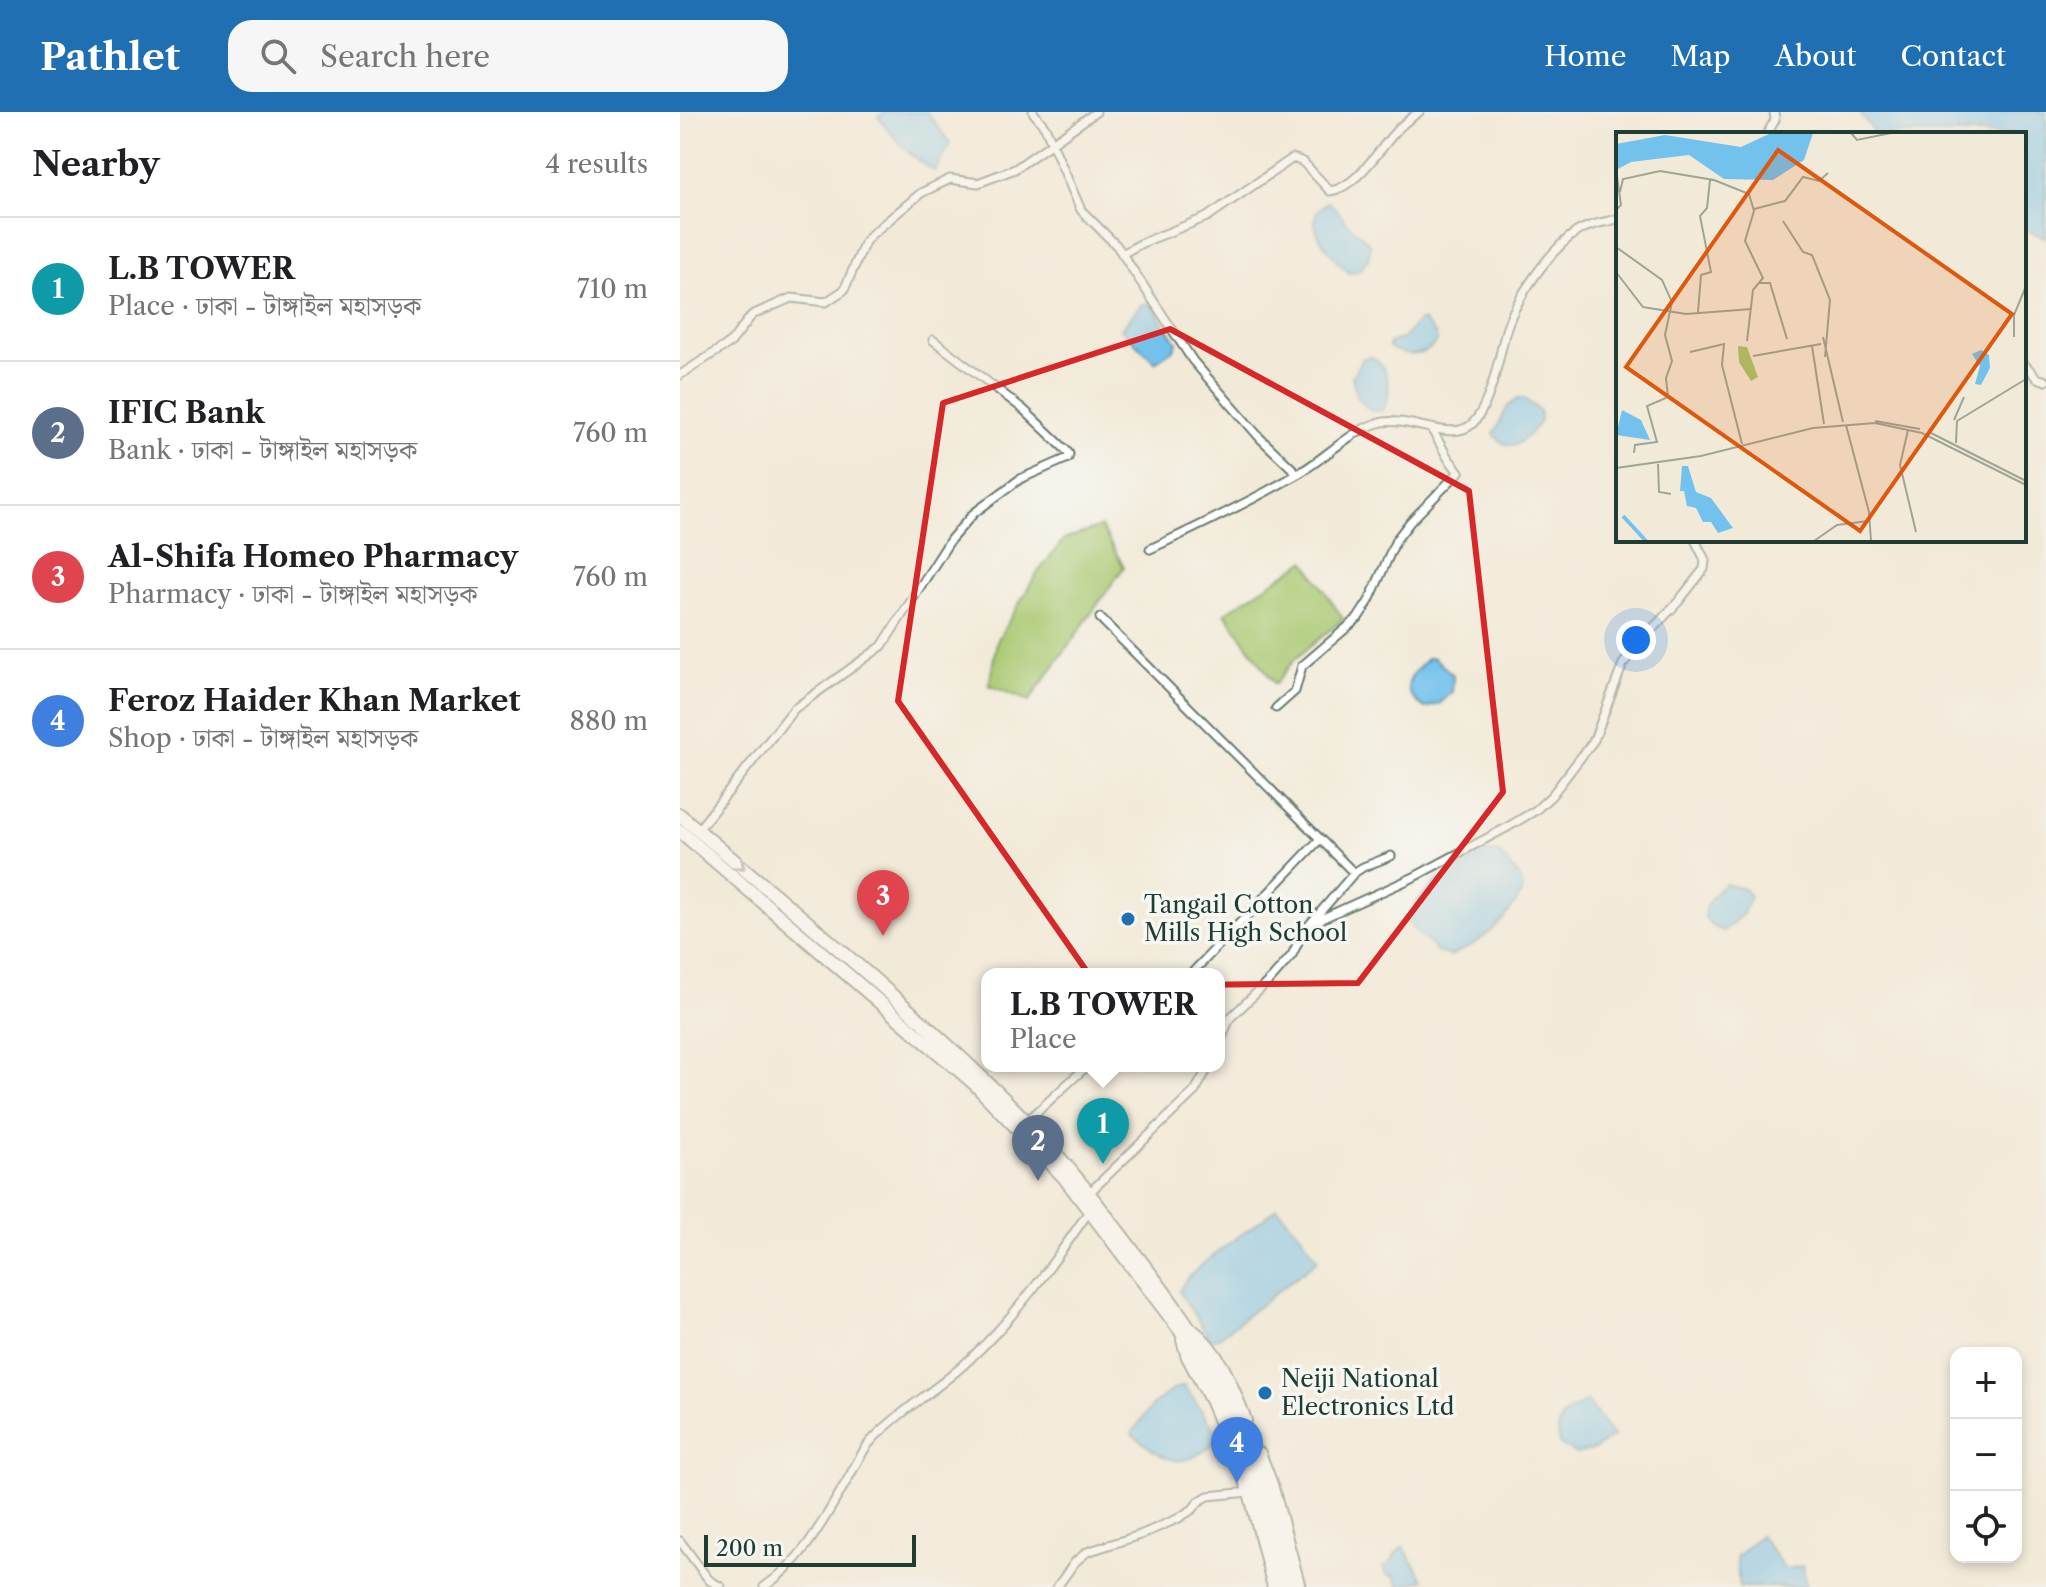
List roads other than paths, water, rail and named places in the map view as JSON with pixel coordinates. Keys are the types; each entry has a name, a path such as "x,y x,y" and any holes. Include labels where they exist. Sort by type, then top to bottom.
{"highway":[{"path":"680,815 975,1084 1064,1177 1185,1329 1230,1420 1258,1496 1283,1587"},
{"path":"680,831 953,1051 1026,1122 1089,1193 1221,1380 1244,1430 1268,1497 1292,1587"}],"main road":[{"path":"1185,1329 1187,1357 1211,1402 1249,1492 1273,1587"},
{"path":"1185,1329 1208,1341 1234,1390 1272,1484 1300,1587"}],"street":[{"path":"1033,112 1052,143 1081,210 1122,254 1193,361 1260,438 1298,474"},
{"path":"680,375 731,342 752,315 791,298 826,302 844,290 865,242 930,187 950,179 978,183 1015,169 1096,112"},
{"path":"1122,254 1207,217 1293,158 1303,162 1330,191 1335,191 1360,173 1399,128 1419,112"},
{"path":"1768,132 1775,120 1774,112"},
{"path":"1150,549 1217,518 1298,474 1379,423 1412,422 1443,432 1463,431 1474,422 1496,375 1506,330 1516,306 1547,263 1575,233 1616,220"},
{"path":"698,830 794,709 882,646 951,539 974,513 1020,479 1068,458 1065,449 1023,409 933,340"},
{"path":"2026,366 2046,384"},
{"path":"1276,708 1295,691 1302,666 1358,618 1369,601 1396,540 1459,472 1431,428"},
{"path":"1310,924 1452,857 1536,810 1552,795 1594,740 1623,664 1704,569 1705,560 1696,542"},
{"path":"1100,618 1354,873"},
{"path":"1197,968 1320,839"},
{"path":"1225,1030 1230,1018 1292,955 1310,924 1354,873 1391,856"},
{"path":"1026,1122 1080,1072"},
{"path":"1089,1193 1195,1091 1206,1072"},
{"path":"764,1587 787,1571 797,1559 822,1524 870,1441 969,1361 995,1335 1040,1282 1090,1210"},
{"path":"1057,1587 1075,1562 1087,1552 1177,1519 1208,1496 1249,1492"},
{"path":"680,1541 709,1580 721,1587"}],"water":[{"path":"885,112 927,112 950,143 935,171 910,154 891,133 878,117"},
{"path":"1860,112 2046,112 2046,238 2026,230 2026,132 1874,132"},
{"path":"1328,202 1370,245 1369,257 1360,270 1349,273 1320,238 1315,218 1319,209"},
{"path":"1150,303 1177,342 1174,349 1155,362 1121,329 1141,305"},
{"path":"1423,320 1436,335 1437,342 1426,351 1414,355 1389,347 1389,343 1404,338 1416,323"},
{"path":"1369,356 1381,365 1388,380 1388,397 1382,411 1371,411 1357,398 1352,377 1362,359"},
{"path":"1518,399 1525,399 1540,411 1540,421 1525,439 1513,445 1507,444 1494,434 1508,406"},
{"path":"1428,658 1434,658 1453,675 1452,692 1439,704 1425,708 1411,695 1409,683"},
{"path":"1485,852 1498,852 1519,876 1523,891 1509,912 1483,938 1450,956 1438,952 1410,926 1417,902 1437,881"},
{"path":"1725,884 1744,889 1750,896 1743,914 1724,931 1708,921 1705,909"},
{"path":"1277,1208 1318,1260 1211,1340 1179,1291 1196,1270"},
{"path":"1184,1386 1215,1430 1218,1440 1193,1457 1174,1460 1132,1434 1161,1398"},
{"path":"1587,1401 1613,1436 1595,1449 1576,1454 1559,1444 1558,1427 1567,1412"},
{"path":"1760,1535 1785,1569 1803,1566 1806,1587 1739,1587 1736,1557"},
{"path":"1403,1546 1424,1580 1400,1587 1394,1576 1387,1575 1383,1568 1393,1561"}],"place":[{"name":"Tangail Cotton Mills High School","path":"1128,919"},
{"name":"Al-Shifa Homeo Pharmacy","path":"883,936"},
{"name":"L.B TOWER","path":"1103,1164"},
{"name":"IFIC Bank","path":"1038,1181"},
{"name":"Neiji National Electronics Ltd","path":"1265,1393"},
{"name":"Feroz Haider Khan Market","path":"1237,1483"}]}
